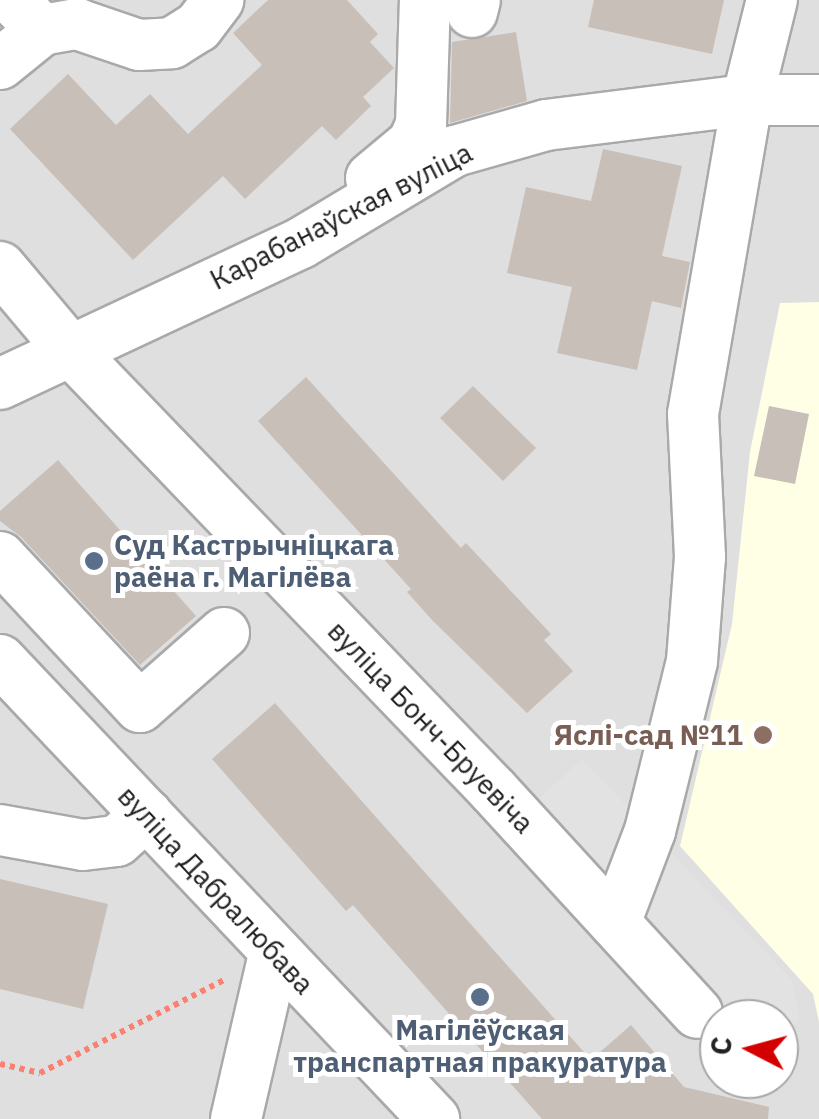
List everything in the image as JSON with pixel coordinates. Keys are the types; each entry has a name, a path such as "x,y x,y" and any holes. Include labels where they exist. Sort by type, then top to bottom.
{"street":[{"path":"0,64 28,15 77,24 139,45 172,43 198,28 218,0"},
{"path":"615,923 650,831 692,661 700,557 693,414 748,100 772,0"},
{"path":"301,242 321,215 413,143 458,4"},
{"name":"Карабанаўская вуліца","path":"0,384 301,242 455,151 546,125 748,100 819,100"},
{"name":"вуліца Бонч-Бруевіча","path":"0,267 69,349 697,1012"},
{"path":"0,557 140,707 224,634"},
{"name":"вуліца Дабралюбава","path":"0,660 434,1119"},
{"path":"0,830 83,845 117,841 146,814"},
{"path":"236,1119 274,954"}],"path":[{"path":"0,1064 40,1074 274,954"}],"shaded area":[{"path":"0,0 819,0 819,1119 0,1119"},
{"name":"Яслі-сад №11","path":"819,302 819,1022 813,994 680,846 732,624 750,452 780,303"},
{"path":"582,759 792,980 796,999 699,999 699,1025 676,1031 504,832"}],"building":[{"path":"268,0 347,0 378,34 370,42 394,68 363,97 371,106 336,140 322,126 245,199 223,176 133,260 10,129 68,74 116,125 150,94 188,134 262,65 233,33"},
{"path":"594,0 724,0 712,54 588,27"},
{"path":"516,32 527,101 450,123 452,42"},
{"path":"603,149 682,166 662,256 690,262 681,308 652,301 637,370 557,353 572,287 507,273 526,187 591,201"},
{"path":"306,377 461,548 466,543 551,634 544,640 573,671 527,713 433,621 407,592 411,589 258,421"},
{"path":"473,386 536,448 503,481 440,418"},
{"path":"769,406 809,414 795,484 754,476"},
{"name":"Суд Кастрычніцкага раёна г. Магілёва","path":"58,460 196,616 140,665 21,537 0,521 0,511"},
{"path":"275,703 591,1060 631,1025 684,1087 699,1091 699,1099 735,1099 769,1107 768,1119 542,1119 353,905 346,911 212,759"},
{"path":"0,879 108,904 83,1009 0,989"}],"place":[{"name":"Суд Кастрычніцкага раёна г. Магілёва","path":"94,561"},
{"name":"Яслі-сад №11","path":"763,735"},
{"name":"Магілёўская транспартная пракуратура","path":"480,997"}]}
